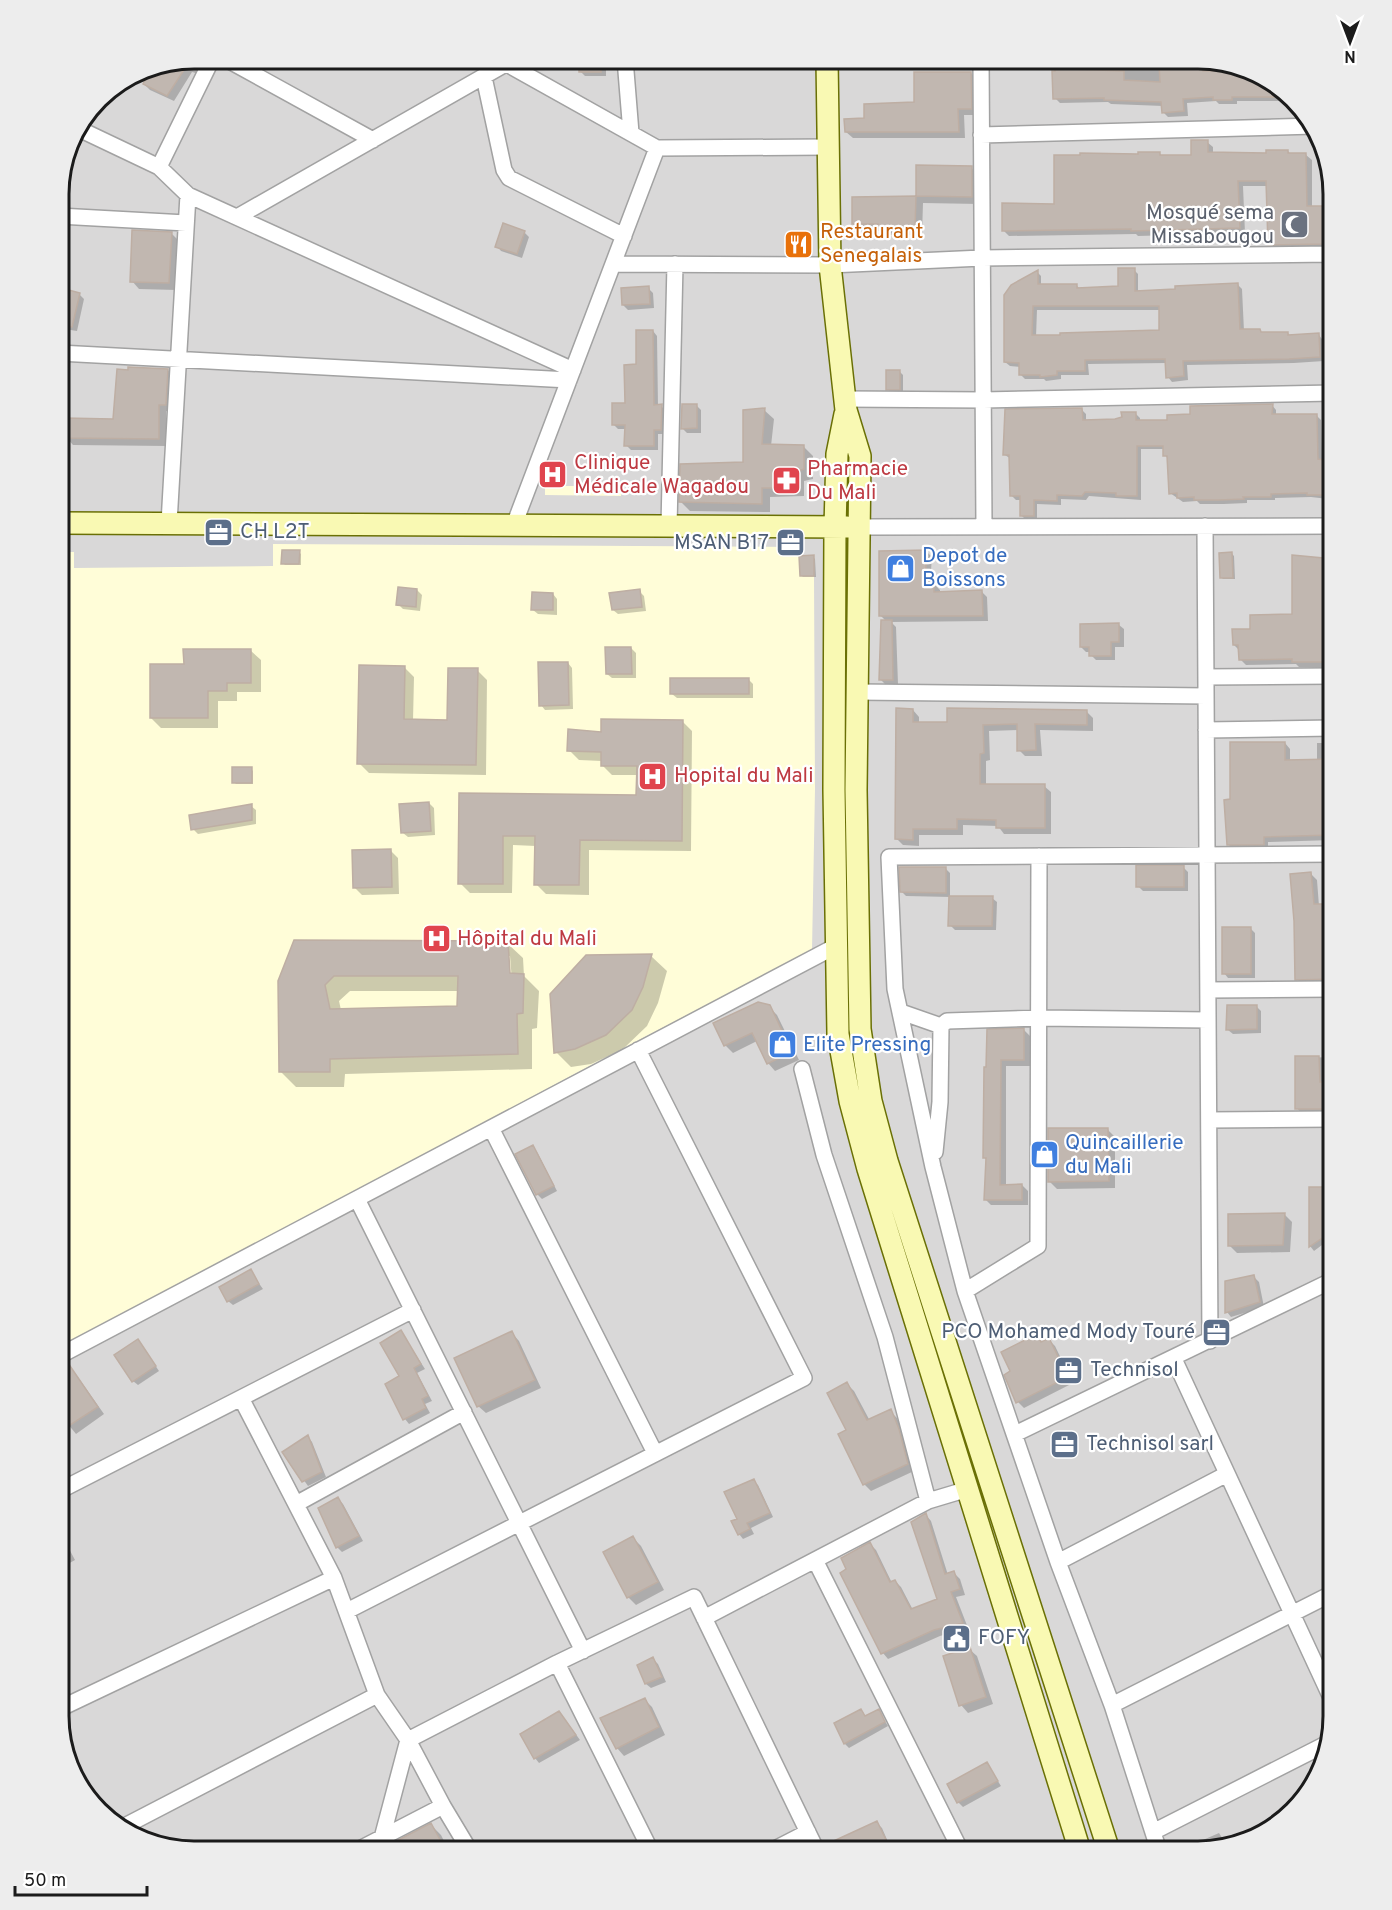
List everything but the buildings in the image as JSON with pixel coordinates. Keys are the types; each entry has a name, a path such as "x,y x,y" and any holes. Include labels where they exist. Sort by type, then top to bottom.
{"street":[{"path":"159,167 207,69"},
{"path":"246,69 373,140"},
{"path":"237,217 493,69"},
{"path":"517,69 657,148 828,147"},
{"path":"626,69 631,133"},
{"path":"827,69 830,265 846,405 860,456 856,790 860,1029 871,1101 887,1161 1106,1841"},
{"path":"981,69 984,526"},
{"path":"484,76 504,170 509,178 624,236"},
{"path":"981,135 1302,126"},
{"path":"85,133 159,167 188,195 571,375"},
{"path":"514,525 657,148"},
{"path":"169,523 188,195"},
{"path":"69,217 186,223"},
{"path":"614,264 830,265 982,258 1323,254"},
{"path":"669,526 675,264"},
{"path":"69,353 571,375"},
{"path":"846,405 1323,393"},
{"path":"846,405 837,454 834,526 834,790 838,1034 850,1101 871,1180 1077,1841"},
{"path":"69,523 1323,526"},
{"path":"1205,526 1210,1341"},
{"path":"1206,677 1323,676"},
{"path":"857,692 1206,696"},
{"path":"1206,730 1323,728"},
{"path":"1156,1841 1112,1705 1059,1562 965,1291 933,1167 896,989 889,857 1323,854"},
{"path":"965,1291 1038,1246 1039,856"},
{"path":"69,1351 836,946"},
{"path":"1208,990 1323,989"},
{"path":"901,1012 941,1026"},
{"path":"941,1026 947,1022 1039,1018 1208,1020"},
{"path":"933,1167 939,1102 941,1026"},
{"path":"346,1611 804,1378 638,1050"},
{"path":"802,1069 824,1155 885,1338 928,1501"},
{"path":"1209,1120 1323,1119"},
{"path":"491,1128 655,1453"},
{"path":"357,1198 582,1651"},
{"path":"1015,1434 1323,1285"},
{"path":"69,1485 413,1310"},
{"path":"1174,1359 1323,1678"},
{"path":"241,1398 334,1578 377,1695 408,1740 464,1841"},
{"path":"296,1504 464,1412"},
{"path":"1059,1562 1227,1474"},
{"path":"704,1618 928,1501 968,1489"},
{"path":"815,1560 956,1841"},
{"path":"69,1704 334,1578"},
{"path":"382,1838 408,1740 557,1663 694,1597 812,1841"},
{"path":"1112,1705 1323,1599"},
{"path":"557,1663 646,1841"},
{"path":"130,1823 377,1695"},
{"path":"1153,1832 1319,1748"},
{"path":"376,1841 443,1806"},
{"path":"790,1841 808,1832"}],"shaded area":[{"path":"1206,69 1230,73 1260,86 1286,106 1306,132 1319,162 1323,194 1323,1716 1319,1748 1306,1778 1286,1804 1260,1824 1230,1837 1198,1841 186,1841 154,1834 125,1820 106,1804 86,1778 73,1748 69,1716 69,186 73,162 82,139 95,118 106,106 125,90 146,79 178,70"},
{"name":"Clinique Médicale Wagadou","path":"545,464 562,464 562,486 621,486 621,496 545,495"},
{"name":"Hôpital du Mali","path":"273,544 799,547 800,575 814,576 815,789 812,950 606,1057 69,1344 69,552 74,552 74,568 273,566"}],"place":[{"name":"Mosqué sema Missabougou","path":"1295,225"},
{"name":"Restaurant Senegalais","path":"799,244"},
{"name":"Clinique Médicale Wagadou","path":"553,475"},
{"name":"Pharmacie Du Mali","path":"786,481"},
{"name":"CH L2T","path":"219,532"},
{"name":"MSAN B17","path":"790,543"},
{"name":"Depot de Boissons","path":"901,568"},
{"name":"Hopital du Mali","path":"653,776"},
{"name":"Hôpital du Mali","path":"436,939"},
{"name":"Elite Pressing","path":"782,1045"},
{"name":"Quincaillerie du Mali","path":"1044,1155"},
{"name":"PCO Mohamed Mody Touré","path":"1216,1332"},
{"name":"Technisol","path":"1069,1370"},
{"name":"Technisol sarl","path":"1065,1444"},
{"name":"FOFY","path":"957,1638"}]}
